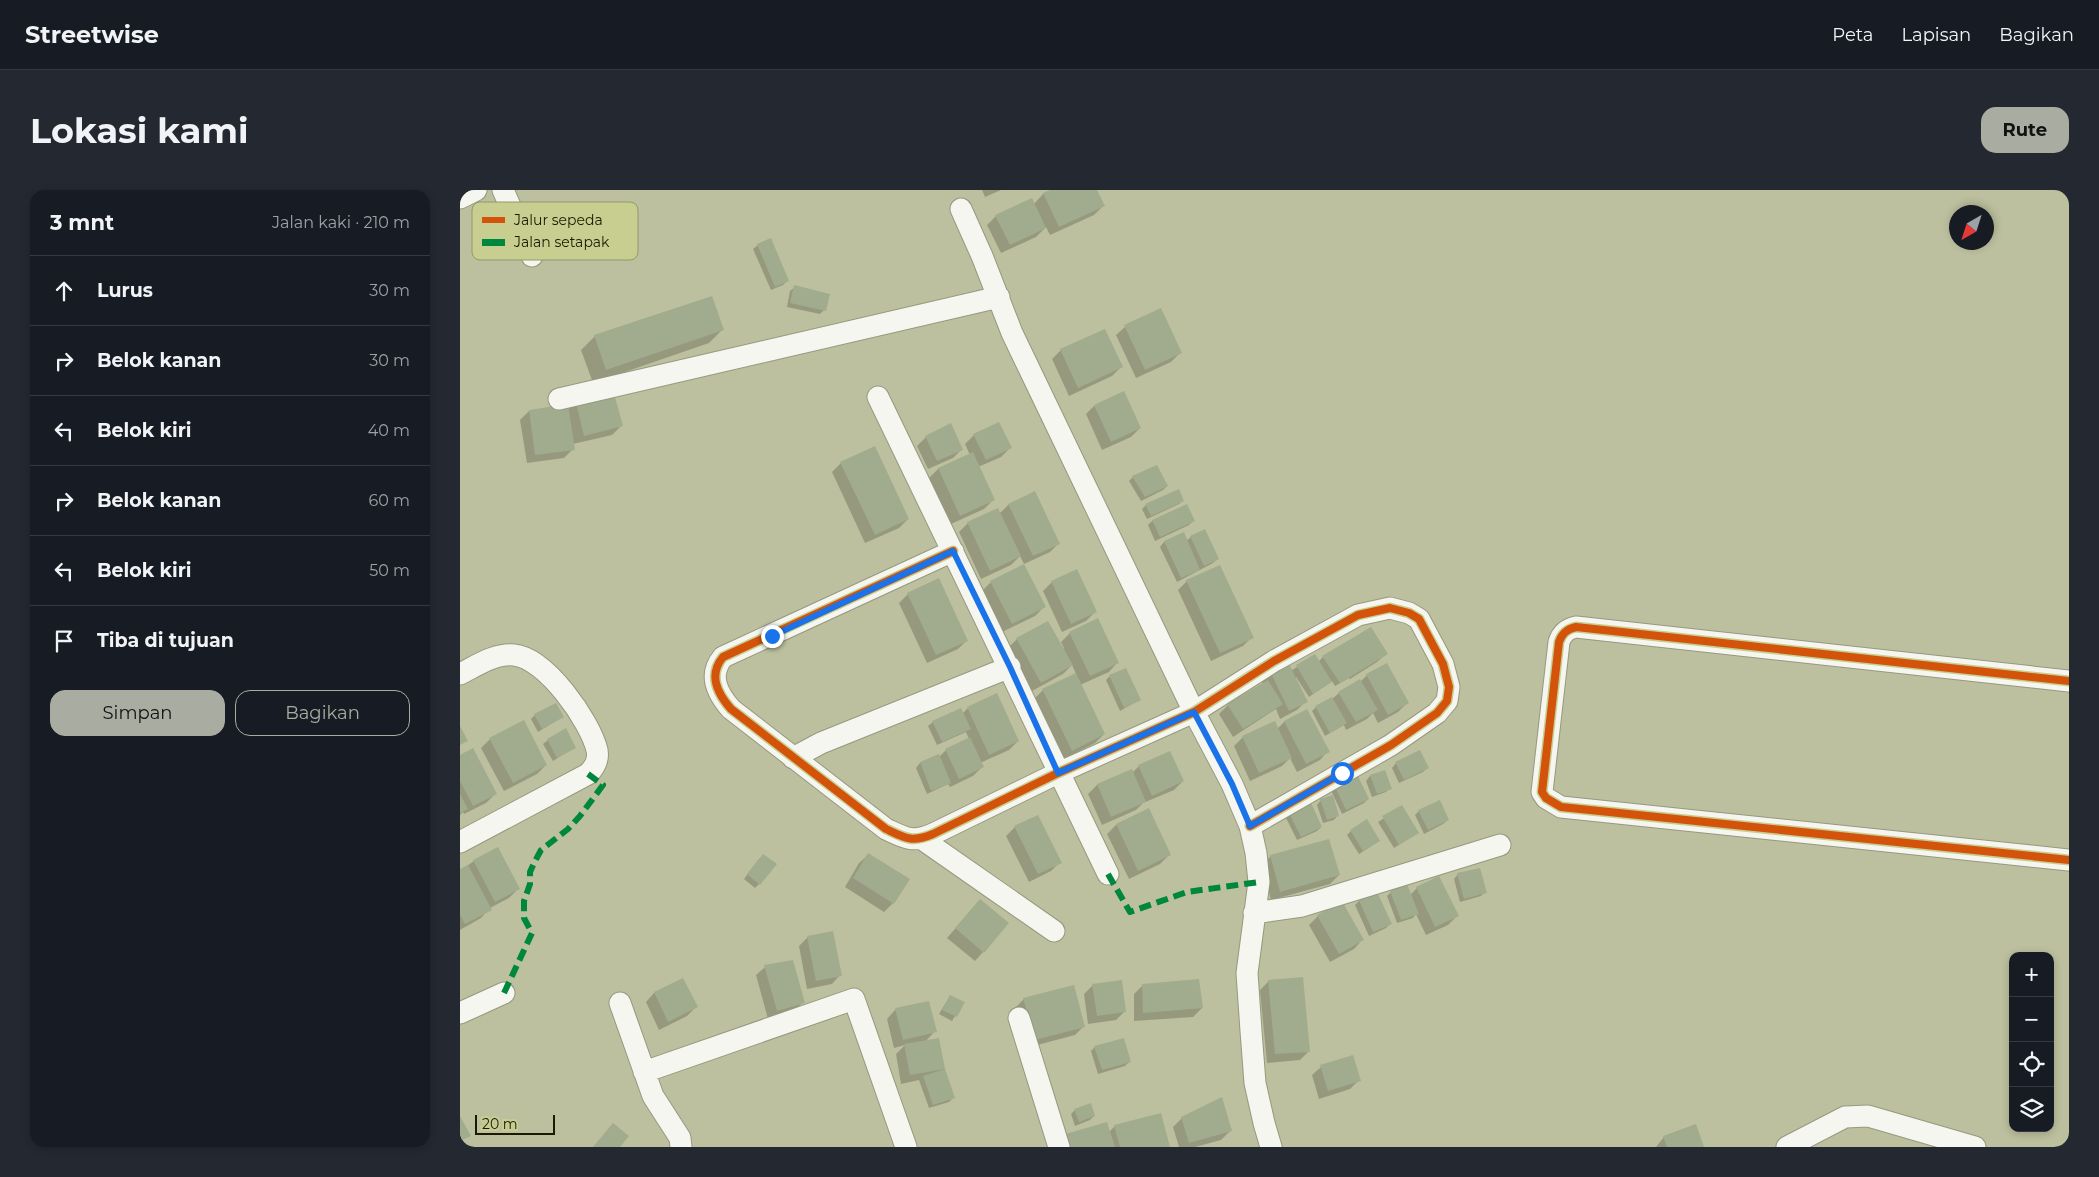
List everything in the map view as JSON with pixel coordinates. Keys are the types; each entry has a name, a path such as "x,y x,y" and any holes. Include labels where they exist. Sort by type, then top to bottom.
{"street":[{"path":"460,198 476,190"},
{"path":"503,190 508,202"},
{"path":"960,208 1012,333 1194,712 1232,784 1250,826 1256,853 1259,882 1247,973 1250,1031 1255,1083 1271,1147"},
{"path":"559,399 998,297"},
{"path":"878,396 1108,874"},
{"path":"953,551 723,657 715,672 719,695 731,709 886,829 905,838 922,839 1058,773 1194,712 1274,661 1358,615 1390,608 1409,613 1419,619 1442,664 1449,687 1447,701 1437,713 1391,745 1250,826"},
{"path":"2069,681 1576,627 1570,628 1561,636 1559,642 1542,792 1546,798 1561,807 2069,860"},
{"path":"460,674 496,657 514,655 527,659 540,667 574,705 589,729 597,751 596,764 588,774 460,842"},
{"path":"793,758 821,743 1010,667"},
{"path":"922,839 1054,931"},
{"path":"1254,913 1302,906 1500,845"},
{"path":"460,1013 504,993"},
{"path":"644,1072 854,1000 906,1147"},
{"path":"620,1003 653,1096 680,1138 681,1147"},
{"path":"1019,1018 1059,1147"},
{"path":"1788,1147 1844,1117 1868,1116 1975,1147"}],"building":[{"path":"1050,190 1097,190 1105,206 1059,227 1043,193"},
{"path":"1032,198 1046,228 1010,245 995,215"},
{"path":"771,238 789,281 775,287 757,244"},
{"path":"794,285 830,294 826,311 790,303"},
{"path":"712,296 724,330 606,370 594,335"},
{"path":"1161,308 1182,353 1145,370 1124,325"},
{"path":"1105,329 1123,367 1078,388 1060,349"},
{"path":"613,390 623,426 584,436 575,399"},
{"path":"1124,391 1141,428 1111,442 1094,405"},
{"path":"568,404 575,450 535,455 529,410"},
{"path":"999,422 1012,448 986,460 973,434"},
{"path":"951,423 963,450 937,461 925,436"},
{"path":"875,446 909,519 875,535 840,462"},
{"path":"973,452 995,500 960,516 938,468"},
{"path":"1157,465 1168,486 1145,497 1132,476"},
{"path":"1179,489 1184,501 1151,516 1145,504"},
{"path":"1035,491 1060,544 1033,556 1008,504"},
{"path":"1187,504 1195,521 1160,537 1152,520"},
{"path":"998,508 1021,556 990,571 967,522"},
{"path":"1205,529 1219,559 1204,566 1190,536"},
{"path":"1184,532 1200,570 1181,578 1164,541"},
{"path":"1024,564 1046,607 1012,624 990,581"},
{"path":"1220,565 1254,638 1220,653 1186,580"},
{"path":"1077,569 1097,612 1071,624 1051,581"},
{"path":"939,578 968,641 936,655 907,593"},
{"path":"1098,618 1119,663 1090,676 1069,632"},
{"path":"1048,621 1073,665 1041,683 1016,638"},
{"path":"1371,627 1388,654 1340,683 1322,656"},
{"path":"1315,654 1332,682 1313,694 1296,665"},
{"path":"1288,662 1308,702 1289,711 1270,671"},
{"path":"1387,663 1409,703 1388,715 1366,674"},
{"path":"1126,668 1141,700 1124,708 1109,675"},
{"path":"1076,673 1105,734 1072,751 1042,689"},
{"path":"1360,679 1378,710 1356,722 1338,692"},
{"path":"1268,680 1283,704 1243,729 1227,704"},
{"path":"997,693 1019,741 989,755 967,707"},
{"path":"1332,697 1347,723 1330,733 1315,706"},
{"path":"556,703 564,717 542,729 534,714"},
{"path":"961,708 971,729 942,742 932,721"},
{"path":"1307,709 1330,752 1306,764 1284,721"},
{"path":"524,720 547,765 513,783 489,738"},
{"path":"1275,721 1292,758 1259,773 1242,736"},
{"path":"460,726 468,741 460,745"},
{"path":"566,728 576,748 557,758 547,739"},
{"path":"970,737 984,767 959,779 945,749"},
{"path":"473,748 497,794 473,806 460,781 460,755"},
{"path":"1420,750 1429,768 1404,780 1395,762"},
{"path":"1170,751 1184,781 1152,796 1138,765"},
{"path":"939,754 951,783 931,791 920,762"},
{"path":"1132,769 1146,802 1111,817 1097,784"},
{"path":"1385,770 1392,789 1377,794 1370,775"},
{"path":"1356,772 1369,799 1346,810 1333,783"},
{"path":"460,794 468,809 460,813"},
{"path":"1333,795 1339,816 1327,820 1320,799"},
{"path":"1440,800 1449,820 1428,830 1418,810"},
{"path":"1311,803 1322,827 1301,837 1289,813"},
{"path":"1402,805 1419,833 1399,845 1382,816"},
{"path":"1149,808 1171,855 1138,871 1116,824"},
{"path":"1038,815 1062,863 1038,874 1014,826"},
{"path":"1367,819 1380,841 1363,851 1350,830"},
{"path":"1329,839 1340,875 1280,892 1270,855"},
{"path":"498,847 520,889 495,902 473,860"},
{"path":"868,853 910,879 894,904 853,878"},
{"path":"763,854 777,864 760,885 747,874"},
{"path":"468,865 492,910 465,924 460,915 460,869"},
{"path":"1480,868 1487,893 1464,899 1457,873"},
{"path":"1439,876 1459,916 1435,927 1416,887"},
{"path":"1407,884 1419,914 1401,920 1390,891"},
{"path":"1377,892 1392,924 1373,932 1359,900"},
{"path":"980,899 1009,923 984,953 955,928"},
{"path":"1342,901 1364,940 1339,954 1317,915"},
{"path":"833,931 842,976 816,981 807,936"},
{"path":"793,960 805,1003 777,1011 764,965"},
{"path":"1303,977 1310,1052 1275,1054 1268,980"},
{"path":"683,978 698,1007 668,1022 654,992"},
{"path":"1199,979 1203,1008 1143,1013 1142,984"},
{"path":"1122,980 1126,1012 1097,1016 1092,984"},
{"path":"1074,985 1085,1027 1035,1040 1023,998"},
{"path":"950,995 965,1002 957,1017 942,1010"},
{"path":"929,1001 937,1032 903,1040 895,1008"},
{"path":"939,1038 945,1069 910,1075 904,1044"},
{"path":"1124,1038 1131,1062 1102,1070 1094,1046"},
{"path":"1353,1055 1361,1081 1328,1091 1320,1065"},
{"path":"945,1069 955,1098 933,1105 923,1076"},
{"path":"1222,1097 1232,1131 1189,1143 1181,1117"},
{"path":"1091,1103 1095,1116 1079,1122 1074,1109"},
{"path":"1161,1113 1170,1147 1120,1147 1114,1125"},
{"path":"460,1116 471,1136 460,1141"},
{"path":"1107,1122 1115,1147 1066,1147 1062,1135"},
{"path":"613,1123 629,1136 620,1147 593,1147"},
{"path":"1696,1124 1704,1147 1667,1147 1663,1136"}],"marked path":[{"path":"504,993 532,933 524,918 524,901 530,884 530,872 541,850 568,829 603,785 588,774"},
{"path":"1108,874 1130,912 1187,892 1259,882"}],"cycle path":[{"path":"953,551 723,657 718,664 715,677 722,697 731,709 886,829 914,839 933,834 1058,773 1194,712 1274,661 1358,615 1390,608 1409,613 1419,619 1443,664 1449,687 1447,701 1437,713 1391,745 1250,826"},
{"path":"2069,681 1576,627 1565,632 1559,642 1542,792 1546,798 1561,807 2069,860"}],"route":[{"path":"772,636 953,551 1010,667 1058,773 1194,712 1232,784 1250,826 1342,773"}]}
